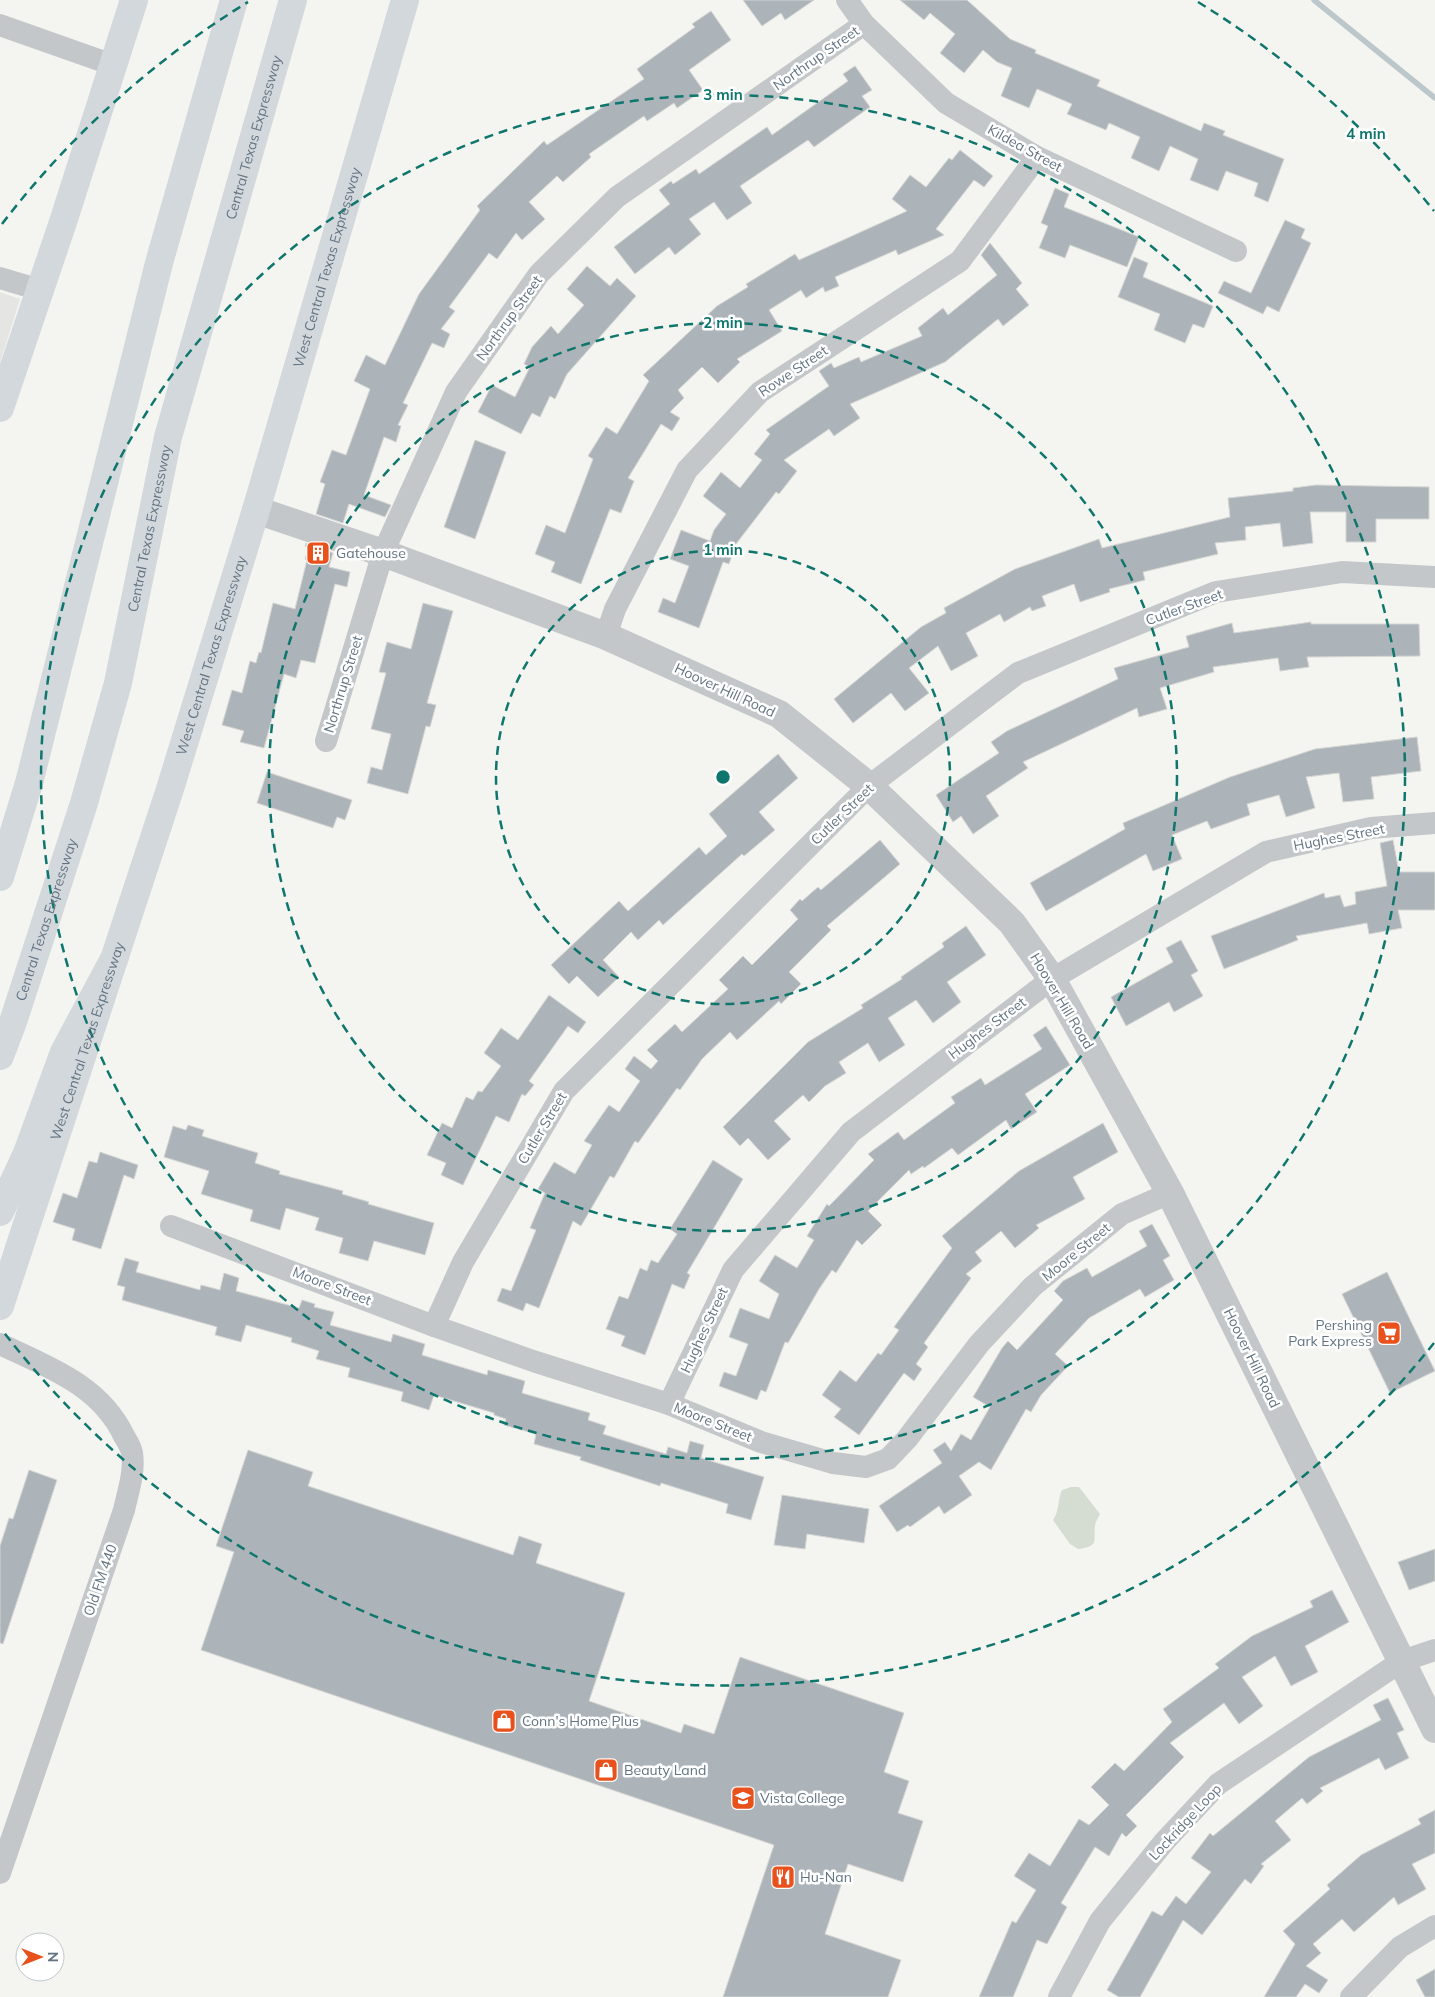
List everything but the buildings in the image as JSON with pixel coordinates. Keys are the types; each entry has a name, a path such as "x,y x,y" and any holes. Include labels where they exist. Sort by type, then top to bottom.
{"main road":[{"path":"0,408 134,0"},
{"path":"0,877 29,783 159,262 234,0"},
{"name":"Central Texas Expressway","path":"0,1056 50,913 113,702 168,438 293,0"},
{"name":"West Central Texas Expressway","path":"0,1306 170,788 256,510 404,0"},
{"path":"0,1212 27,1153 64,1052 114,957"}],"street":[{"name":"Kildea Street","path":"847,0 864,24 946,103 1037,157 1236,251"},
{"name":"Northrup Street","path":"326,741 383,553 456,392 539,274 617,198 864,24"},
{"path":"0,25 113,65"},
{"name":"Rowe Street","path":"606,636 616,609 687,470 760,392 960,261 1037,157"},
{"path":"0,278 40,290"},
{"name":"Hoover Hill Road","path":"256,510 383,553 606,636 779,714 869,786 1012,923 1052,979 1170,1193 1435,1728"},
{"name":"Cutler Street","path":"434,1326 463,1262 564,1091 869,786 1018,673 1216,592 1342,572 1435,577"},
{"name":"Hughes Street","path":"669,1404 733,1270 851,1132 1052,979 1266,852 1371,828 1435,823"},
{"name":"Moore Street","path":"171,1226 434,1326 533,1361 669,1404 761,1442 833,1463 866,1467 888,1459 907,1440 979,1344 1033,1286 1122,1214 1170,1193"},
{"name":"Old FM 440","path":"0,1344 68,1376 101,1400 117,1420 132,1452 132,1476 124,1510 0,1873"},
{"name":"Lockridge Loop","path":"1059,1997 1100,1921 1164,1842 1218,1784 1402,1660 1435,1650"},
{"path":"1351,1997 1400,1947 1435,1926"}],"shaded area":[{"path":"0,292 20,299 0,363"},
{"path":"1079,1487 1100,1514 1095,1524 1094,1542 1085,1548 1078,1549 1070,1544 1053,1520 1057,1513 1062,1490"}],"waterway":[{"path":"1314,0 1435,98"}],"place":[{"name":"Gatehouse","path":"318,553"},
{"name":"Pershing Park Express","path":"1389,1333"},
{"name":"Conn's Home Plus","path":"504,1721"},
{"name":"Beauty Land","path":"606,1770"},
{"name":"Vista College","path":"743,1798"},
{"name":"Hu-Nan","path":"783,1877"}]}
